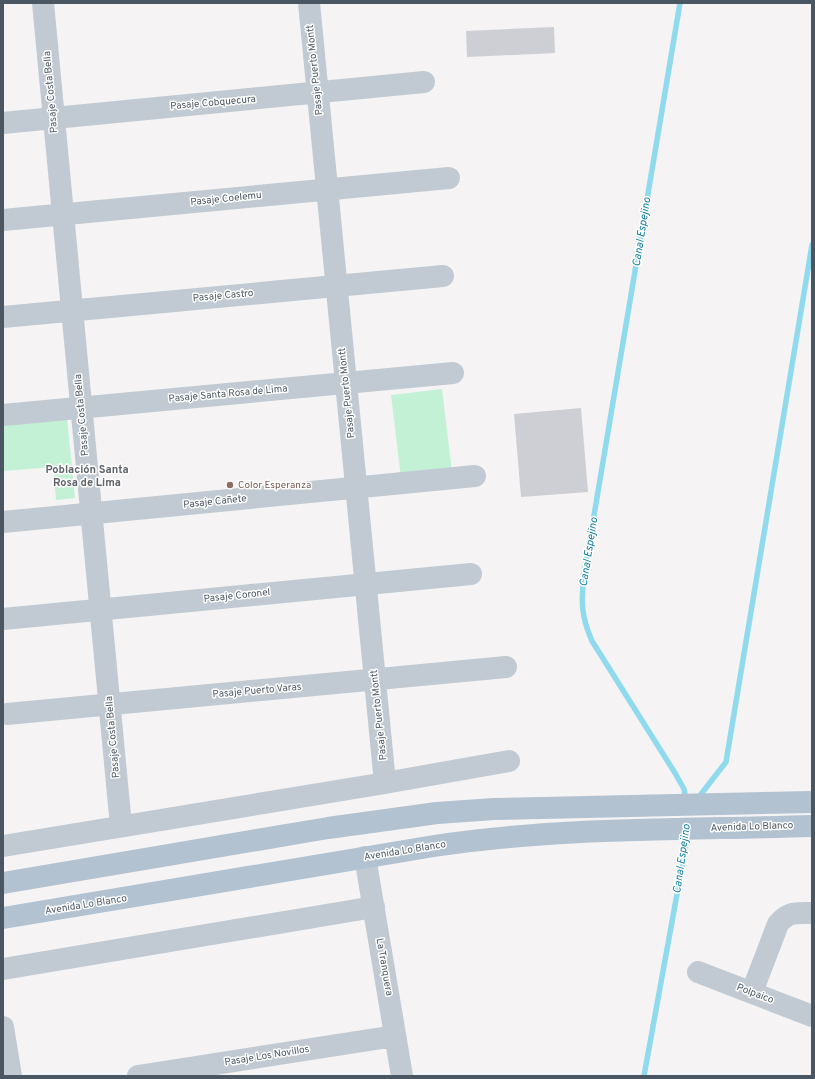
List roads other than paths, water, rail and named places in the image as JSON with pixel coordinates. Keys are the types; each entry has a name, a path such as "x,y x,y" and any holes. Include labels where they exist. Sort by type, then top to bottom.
{"main road":[{"path":"3,883 328,828 430,814 494,809 812,802"},
{"name":"Avenida Lo Blanco","path":"3,918 365,857 501,837 536,834 812,826"}],"street":[{"name":"Pasaje Costa Bella","path":"43,3 121,826"},
{"name":"Pasaje Puerto Montt","path":"309,3 385,783"},
{"name":"Pasaje Cobquecura","path":"3,123 424,82"},
{"name":"Pasaje Coelemu","path":"3,220 449,178"},
{"name":"Pasaje Castro","path":"3,317 443,276"},
{"name":"Pasaje Santa Rosa de Lima","path":"3,415 453,373"},
{"name":"Pasaje Cañete","path":"3,522 475,476"},
{"name":"Pasaje Coronel","path":"3,619 471,574"},
{"name":"Pasaje Puerto Varas","path":"7,714 506,667"},
{"path":"3,846 509,761"},
{"name":"La Tranquera","path":"365,857 402,1076"},
{"path":"3,969 374,907"},
{"path":"752,992 778,924 784,917 793,913 812,914"},
{"name":"Polpaico","path":"698,972 812,1016"},
{"path":"3,1027 11,1076"},
{"name":"Pasaje Los Novillos","path":"138,1076 395,1036"}],"waterway":[{"name":"Canal Espejino","path":"680,3 584,575 582,601 584,616 592,641 675,773 684,789 686,800"},
{"path":"698,798 726,762 812,245"},
{"name":"Canal Espejino","path":"644,1076 687,832"}],"place":[{"name":"Color Esperanza","path":"230,485"}],"district":[{"name":"Población Santa Rosa de Lima","path":"87,476"}]}
